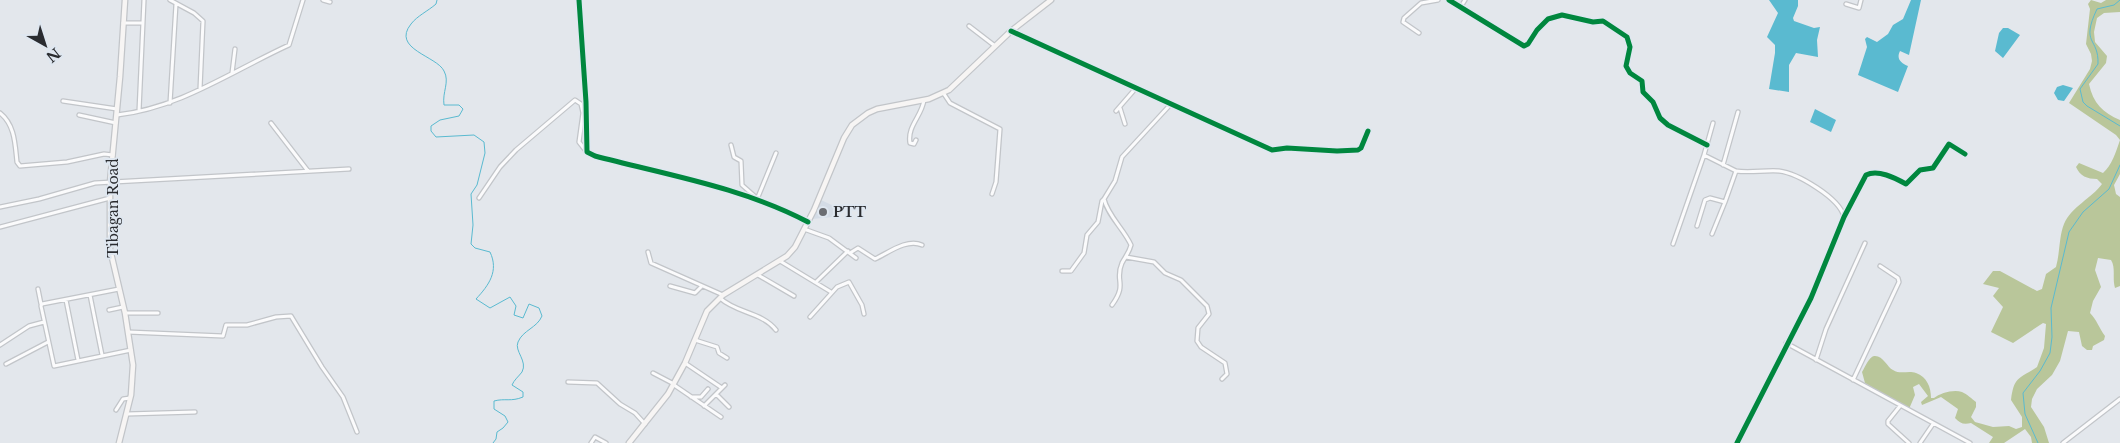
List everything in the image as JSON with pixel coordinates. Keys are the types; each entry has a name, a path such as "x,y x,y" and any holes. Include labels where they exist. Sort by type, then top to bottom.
{"main road":[{"name":"Tibagan Road","path":"119,443 130,398 133,365 124,310 110,251 110,182 125,0"},
{"path":"629,443 645,425 674,385 707,311 722,297 780,261 795,247 808,222 844,138 852,125 868,113 878,109 944,94 1011,31 1051,0"}],"street":[{"path":"139,111 144,0"},
{"path":"170,0 194,13 203,21 200,89"},
{"path":"63,101 117,112 139,111 190,96 200,89 290,44 303,0"},
{"path":"323,0 330,2"},
{"path":"579,0 586,102 587,152"},
{"path":"1419,33 1403,20 1420,2 1438,0"},
{"path":"1449,0 1524,46 1528,44 1536,30 1551,17 1562,15 1593,22 1603,20 1627,36 1630,47 1626,66 1630,73 1642,81 1642,92 1653,102 1661,119 1668,125 1707,145"},
{"path":"1460,8 1465,0"},
{"path":"1846,4 1859,8 1861,0"},
{"path":"170,103 176,4"},
{"path":"123,23 143,23"},
{"path":"969,26 995,46"},
{"path":"1011,31 1272,150 1288,148 1358,150 1364,144 1368,131"},
{"path":"232,73 235,49"},
{"path":"1116,111 1136,88"},
{"path":"944,94 950,103 1000,129 996,182 992,194"},
{"path":"479,198 500,167 516,150 576,100 580,101 584,113 579,142 587,152 595,156 708,184 760,201 808,222"},
{"path":"916,140 914,144 910,143 912,125 922,110 924,100"},
{"path":"1062,271 1072,271 1084,253 1085,240 1098,222 1102,202 1115,181 1122,158 1170,105"},
{"path":"1119,107 1125,124"},
{"path":"1723,165 1738,112"},
{"path":"0,113 12,129 17,162 20,166 67,162 104,154 113,155"},
{"path":"79,115 116,123"},
{"path":"271,122 308,171"},
{"path":"1673,244 1713,123"},
{"path":"1737,443 1820,278 1844,217 1869,173 1875,172 1897,178 1906,184 1920,170 1932,168 1949,144 1965,154"},
{"path":"731,146 734,157 740,162 742,185 758,196 760,201"},
{"path":"758,196 776,153"},
{"path":"1704,154 1736,171 1778,171 1792,174 1830,197 1841,209 1844,217"},
{"path":"0,207 47,197 89,184 349,169"},
{"path":"1712,234 1736,171"},
{"path":"0,227 110,198"},
{"path":"1697,226 1707,198 1725,202"},
{"path":"1104,199 1129,240 1130,248 1122,263 1120,294 1112,304"},
{"path":"804,229 828,238 856,258"},
{"path":"816,283 849,252 858,248 874,259 902,246 918,243 922,245"},
{"path":"1816,360 1826,329 1865,243"},
{"path":"648,252 651,263 702,286 722,297 732,308 765,320 776,330"},
{"path":"1126,257 1154,262 1165,273 1181,280 1207,306 1209,314 1198,328 1197,341 1201,347 1225,363 1227,374 1222,379"},
{"path":"780,261 831,292"},
{"path":"1853,380 1899,282 1898,278 1880,266"},
{"path":"758,275 794,296"},
{"path":"810,317 831,292 849,282 862,306 864,314"},
{"path":"670,286 694,293 702,286"},
{"path":"38,288 54,366 131,350"},
{"path":"41,305 119,289"},
{"path":"90,294 102,355"},
{"path":"66,299 78,360"},
{"path":"109,310 158,314"},
{"path":"128,332 223,336 226,325 247,325 276,317 291,316 343,397 357,432"},
{"path":"0,345 29,326 44,322"},
{"path":"694,340 717,347 719,353 727,358"},
{"path":"6,364 48,342"},
{"path":"1786,343 1970,443"},
{"path":"685,363 723,386 704,406"},
{"path":"653,373 721,417"},
{"path":"568,382 597,383 620,404 635,413 645,425"},
{"path":"690,396 701,397 708,389"},
{"path":"716,394 729,407"},
{"path":"116,410 119,402 124,398 130,398"},
{"path":"2063,443 2120,399"},
{"path":"1900,406 1888,421 1888,424 1910,443"},
{"path":"127,414 195,412"},
{"path":"1920,443 1933,424"},
{"path":"592,443 595,436 606,443"}],"shaded area":[{"path":"821,200 838,208 833,217 812,219"}],"green space":[{"path":"2091,0 2101,3 2106,0 2120,0 2120,12 2104,13 2097,18 2094,32 2095,42 2107,56 2106,63 2089,84 2093,97 2100,107 2120,120 2120,140 2116,135 2069,103 2090,69 2092,61 2086,44 2090,9 2088,4"},
{"path":"2120,140 2120,174 2114,185 2116,194 2120,197 2120,286 2115,288 2111,260 2098,258 2095,270 2101,287 2093,301 2090,313 2105,336 2104,340 2093,346 2092,350 2087,350 2082,346 2079,332 2068,331 2060,361 2052,375 2037,389 2032,399 2031,407 2044,427 2049,443 2032,443 2031,437 2025,429 2004,443 1989,443 1993,437 1971,423 1964,424 1958,421 1955,418 1958,409 1941,397 1922,405 1921,402 1928,396 1919,384 1913,387 1915,395 1909,409 1865,383 1862,372 1870,358 1877,356 1896,371 1913,372 1923,377 1929,386 1931,398 1951,391 1959,391 1966,394 1976,402 1976,407 1971,417 1975,422 1993,427 2009,426 2016,429 2022,427 2022,417 2011,400 2012,392 2018,379 2037,367 2044,348 2046,324 2043,323 2013,343 1991,332 2003,307 1993,296 1999,288 1983,284 1993,271 2000,271 2037,291 2042,289 2046,274 2056,267 2061,234 2067,218 2102,184 2097,179 2087,178 2082,175 2076,167 2079,163 2103,173 2111,162"}],"water":[{"path":"1769,0 1798,0 1798,6 1793,18 1794,21 1814,28 1820,27 1817,40 1818,57 1796,53 1789,65 1789,92 1769,89 1775,45 1767,37 1778,13"},
{"path":"1911,0 1921,0 1909,55 1900,51 1899,54 1903,64 1908,66 1898,92 1858,75 1867,47 1865,39 1867,37 1877,42 1888,34 1893,25 1903,19"},
{"path":"2003,28 2008,28 2020,35 2003,58 1995,51 1999,33"},
{"path":"2063,85 2073,88 2064,101 2058,100 2054,93 2057,87"},
{"path":"1815,109 1836,120 1831,132 1810,122"}],"waterway":[{"path":"437,0 436,4 416,18 406,33 407,40 411,46 440,66 444,71 446,75 444,105 459,105 463,109 459,116 440,120 431,126 431,131 436,137 474,135 484,142 485,153 477,185 471,194 473,225 471,244 475,248 490,252 493,259 493,272 489,283 476,299 490,308 510,297 516,306 514,315 523,318 529,304 539,308 542,316 520,338 517,345 523,368 512,385 523,392 523,397 494,401 494,409 505,416 508,422 497,432 493,443"},
{"path":"2120,0 2114,5 2097,9 2092,21 2090,35 2098,55 2098,64 2080,89 2083,102 2087,106 2120,126"},
{"path":"2038,443 2025,414 2023,393 2040,371 2050,353 2052,337 2051,308 2069,232 2083,212 2109,189 2120,165"}],"cycle path":[{"path":"579,0 586,102 587,152 595,156 730,191 783,210 808,222"},
{"path":"1449,0 1524,46 1528,44 1537,30 1548,19 1562,15 1593,22 1603,21 1627,37 1630,47 1626,66 1630,73 1642,81 1643,92 1653,102 1660,118 1668,125 1707,145"},
{"path":"1011,31 1272,150 1287,148 1337,151 1358,150 1361,148 1368,131"},
{"path":"1737,443 1811,298 1844,217 1866,175 1871,173 1881,174 1906,184 1920,170 1933,168 1949,144 1965,154"}],"place":[{"name":"PTT","path":"823,212"}]}
